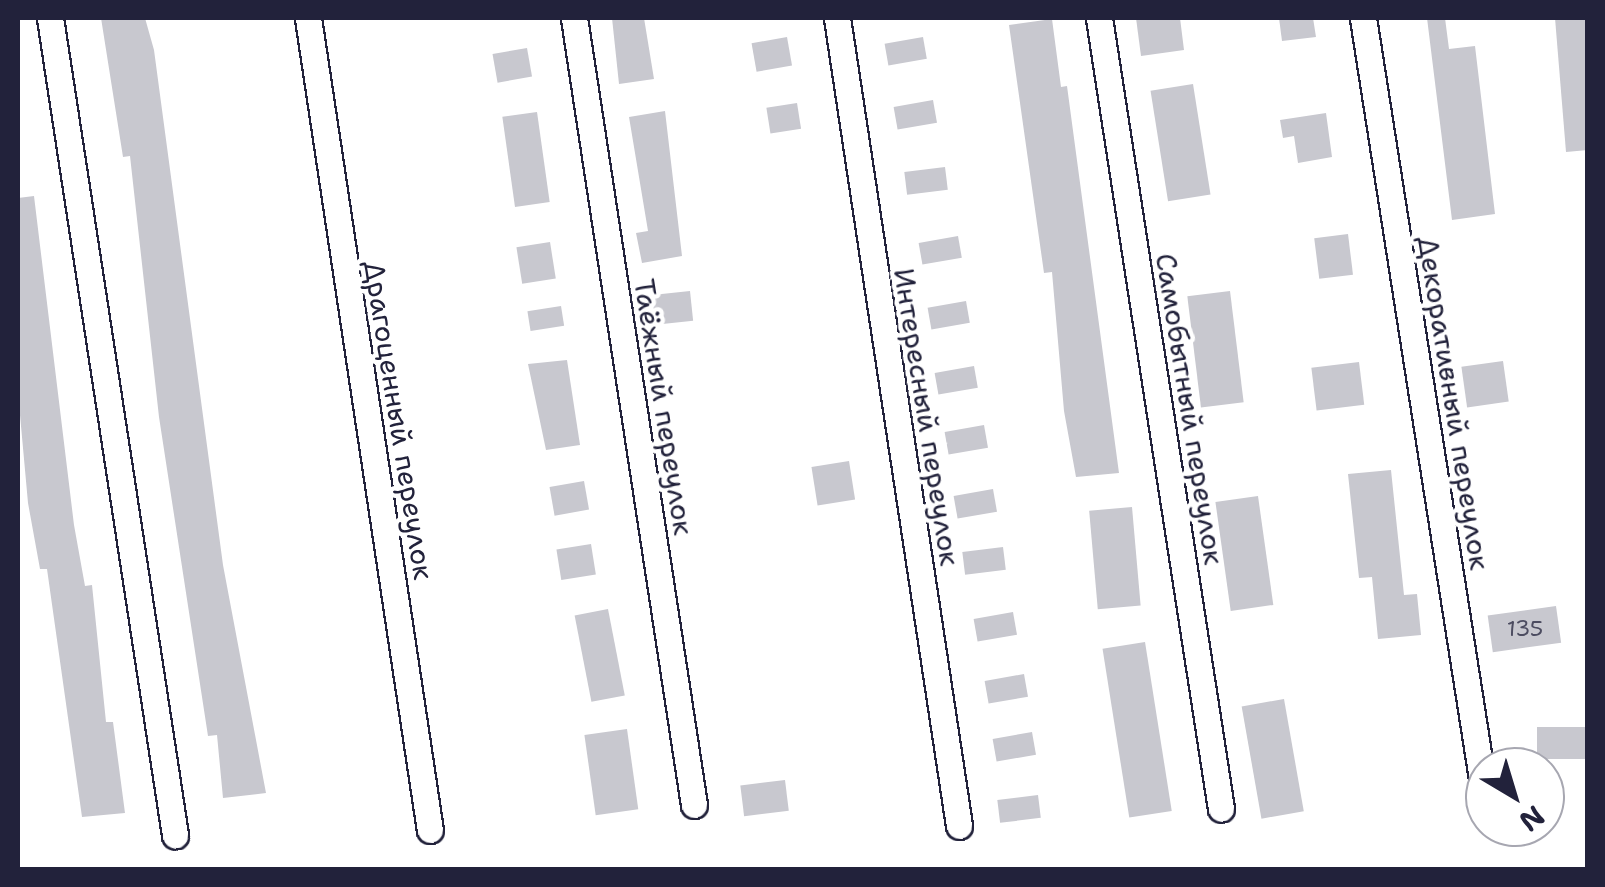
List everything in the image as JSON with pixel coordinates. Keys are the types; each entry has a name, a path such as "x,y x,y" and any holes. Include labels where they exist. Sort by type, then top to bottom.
{"street":[{"path":"50,18 175,836"},
{"name":"Драгоценный переулок","path":"308,18 430,830"},
{"name":"Таёжный переулок","path":"574,18 694,805"},
{"name":"Интересный переулок","path":"837,18 959,826"},
{"name":"Самобытный переулок","path":"1099,18 1221,809"},
{"name":"Декоративный переулок","path":"1363,18 1477,747"}],"building":[{"path":"101,18 145,18 154,50 223,565 266,793 223,798 217,735 208,736 159,417 130,156 123,157"},
{"path":"612,18 644,18 654,79 619,84"},
{"path":"1136,18 1180,18 1184,50 1141,56"},
{"path":"1279,18 1313,18 1316,37 1282,41"},
{"path":"1427,18 1445,18 1449,49 1475,46 1495,214 1452,220"},
{"path":"1555,18 1588,18 1588,150 1566,152"},
{"path":"1052,19 1061,87 1067,86 1119,473 1076,477 1064,411 1052,272 1044,273 1009,25"},
{"path":"787,37 792,66 757,72 752,43"},
{"path":"923,37 927,59 888,65 885,44"},
{"path":"527,48 532,77 498,83 493,54"},
{"path":"1193,84 1211,195 1168,201 1151,91"},
{"path":"933,100 937,123 898,130 894,107"},
{"path":"797,103 801,129 770,134 766,108"},
{"path":"665,111 682,256 642,263 636,233 648,231 629,117"},
{"path":"537,112 550,202 515,207 502,117"},
{"path":"1326,113 1332,157 1298,163 1294,136 1283,138 1280,120"},
{"path":"945,167 948,190 907,195 904,172"},
{"path":"34,196 74,525 85,586 92,585 106,722 113,722 125,813 82,817 47,569 40,569 28,503 18,393 18,198"},
{"path":"1348,234 1353,275 1319,279 1314,238"},
{"path":"958,236 962,258 922,265 919,243"},
{"path":"550,242 556,279 522,284 516,247"},
{"path":"690,291 693,321 655,325 652,295"},
{"path":"1230,291 1244,402 1201,407 1187,296"},
{"path":"966,301 970,323 931,329 928,308"},
{"path":"561,306 564,326 531,331 527,311"},
{"path":"567,360 580,445 546,450 528,364"},
{"path":"1503,361 1509,402 1467,407 1461,367"},
{"path":"1359,362 1364,405 1317,411 1311,368"},
{"path":"974,366 978,388 938,395 935,373"},
{"path":"984,425 988,448 949,455 945,432"},
{"path":"849,461 855,500 818,505 811,467"},
{"path":"1391,470 1404,595 1417,594 1421,635 1378,639 1372,577 1359,578 1348,474"},
{"path":"584,481 589,510 555,516 550,487"},
{"path":"993,489 997,512 958,519 954,496"},
{"path":"1258,496 1273,605 1231,611 1215,502"},
{"path":"1132,507 1141,606 1098,609 1089,511"},
{"path":"591,544 596,575 561,580 556,549"},
{"path":"1003,547 1006,570 965,575 962,552"},
{"path":"1556,606 1561,643 1493,652 1488,616"},
{"path":"608,609 625,695 591,702 575,615"},
{"path":"1013,612 1017,635 978,642 974,619"},
{"path":"1145,642 1172,811 1129,818 1103,649"},
{"path":"1024,674 1028,697 989,704 985,681"},
{"path":"1284,699 1304,811 1261,819 1242,706"},
{"path":"1537,727 1588,727 1588,759 1565,759 1565,747 1537,747"},
{"path":"627,729 638,809 596,815 584,735"},
{"path":"1032,732 1036,755 997,762 993,739"},
{"path":"785,780 789,811 744,816 740,785"},
{"path":"1038,795 1041,818 1000,823 997,800"}]}
